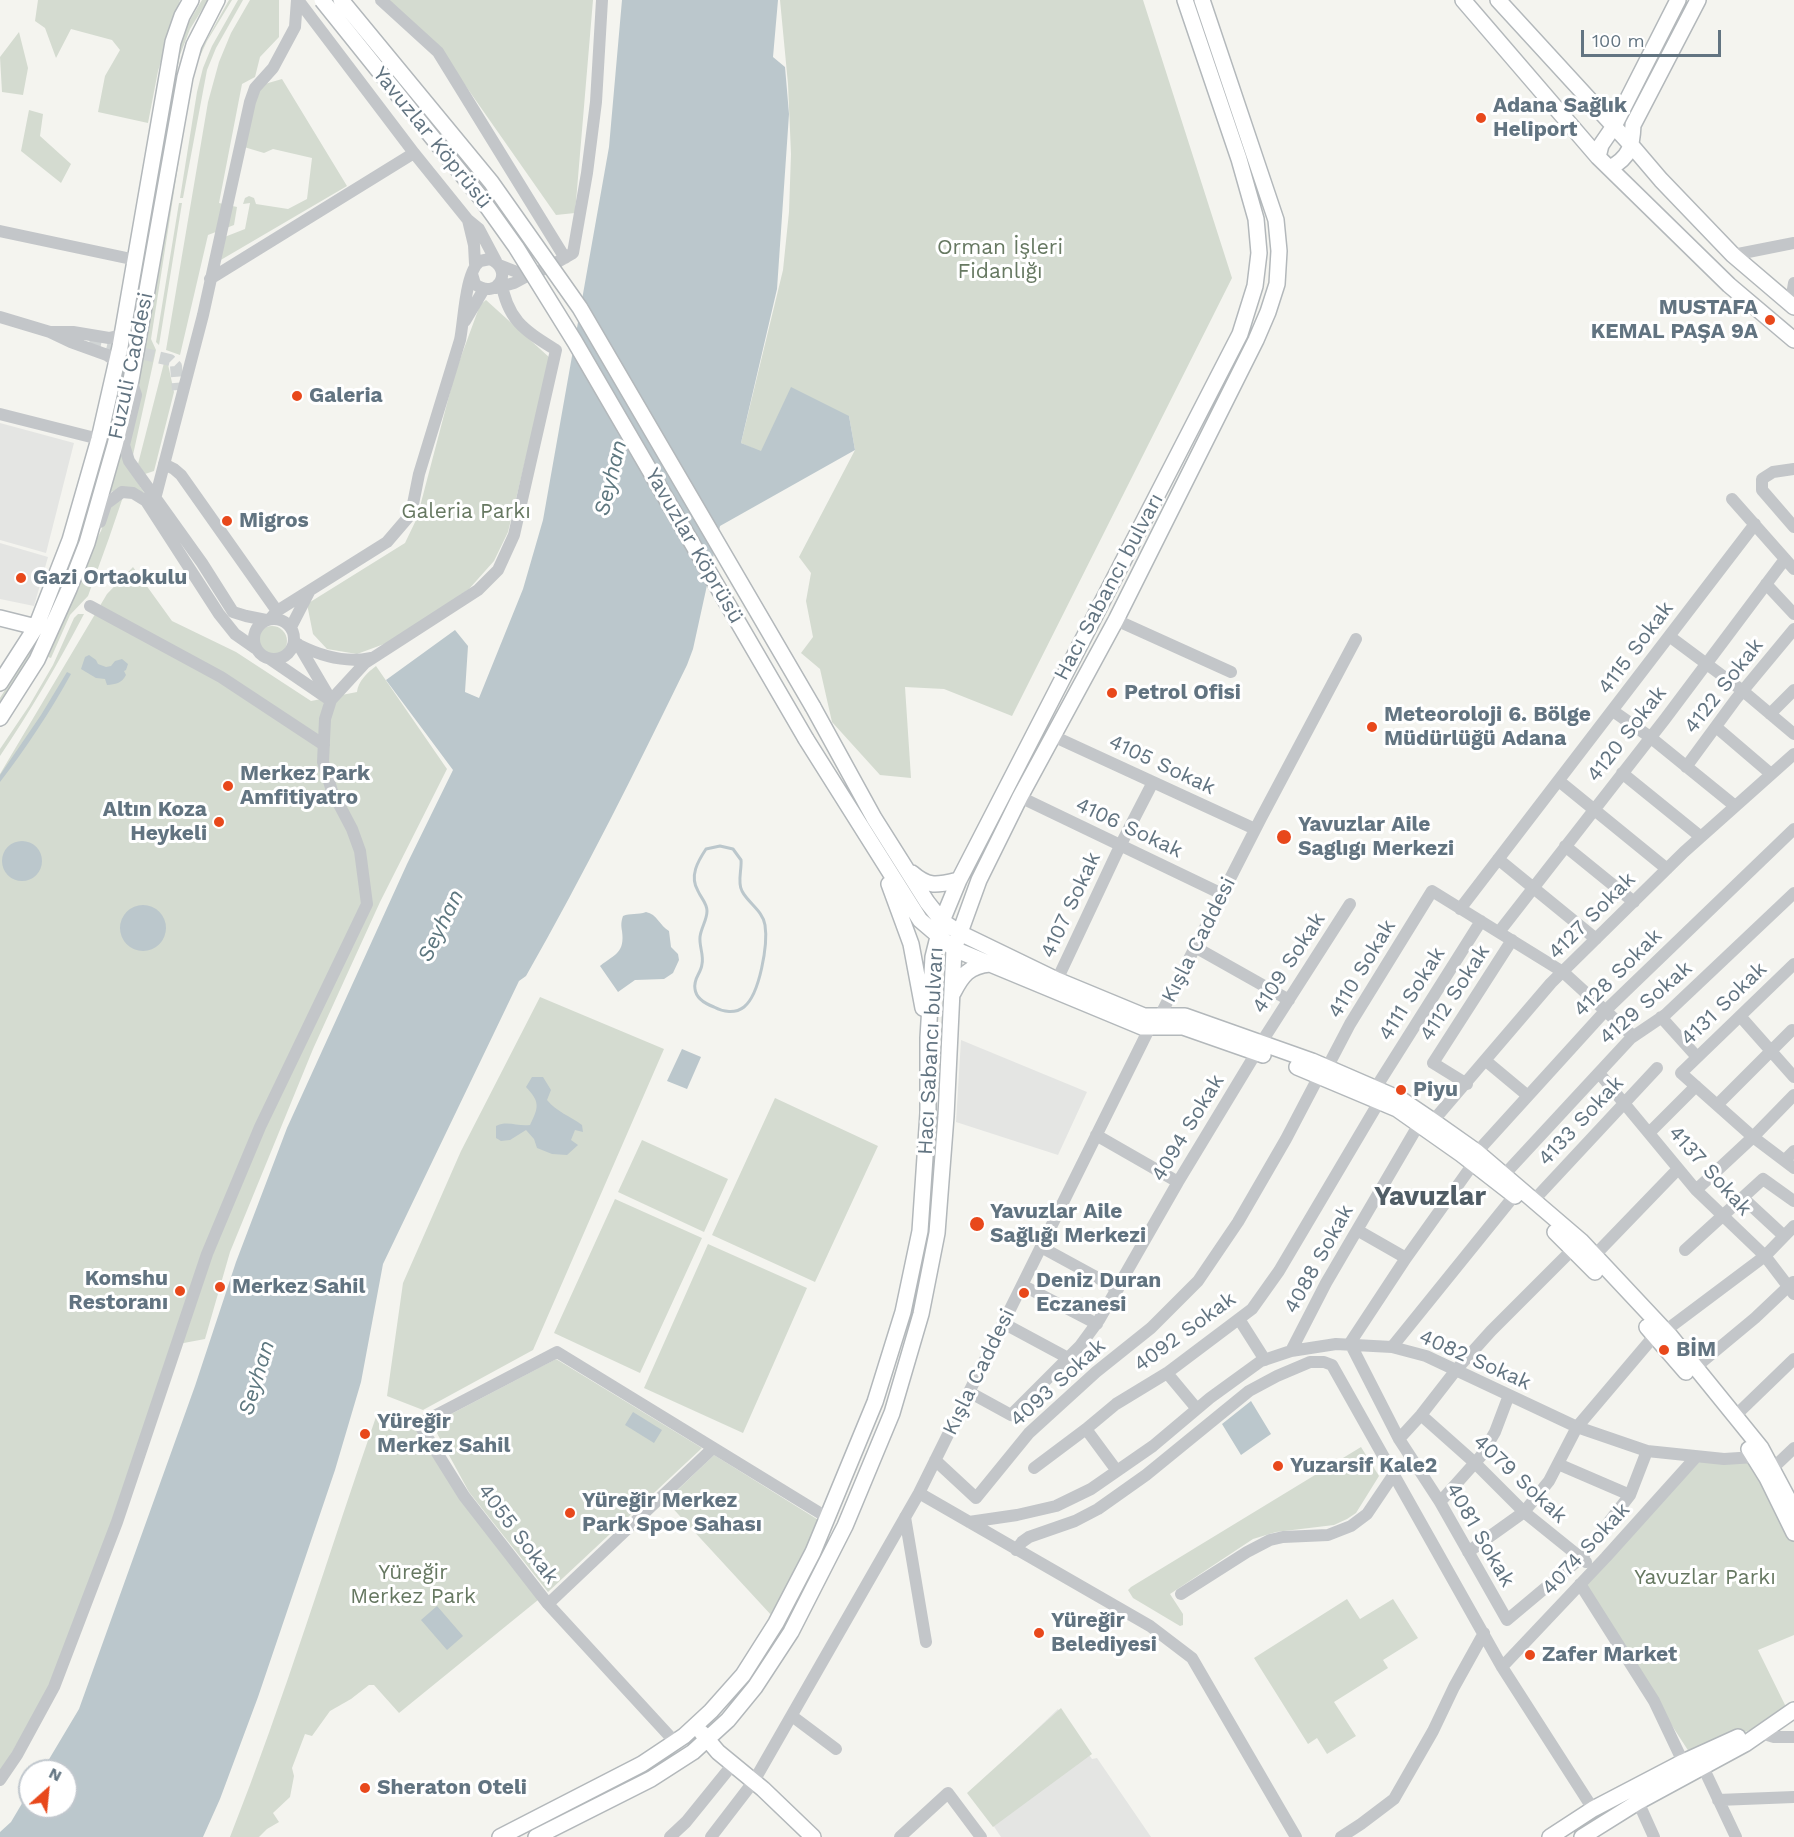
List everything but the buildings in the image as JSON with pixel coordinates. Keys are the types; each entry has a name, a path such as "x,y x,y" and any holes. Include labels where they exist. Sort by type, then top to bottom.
{"main road":[{"name":"Fuzuli Caddesi","path":"0,683 36,627 70,540 99,439 136,260 169,60 179,24 191,0"},
{"name":"Yavuzlar Köprüsü","path":"322,0 481,198 516,247 586,362 806,739 920,920 940,928"},
{"name":"Yavuzlar Köprüsü","path":"342,0 490,182 580,308 813,706 874,818 954,949 1142,1027 1155,1022"},
{"name":"Hacı Sabancı bulvarı","path":"500,1837 642,1764 675,1742 711,1712 743,1676 771,1632 813,1552 875,1402 903,1312 920,1231 928,1113 928,1038 933,957 940,928 959,880 1240,334 1255,285 1259,253 1256,219 1239,159 1185,0"},
{"name":"Hacı Sabancı bulvarı","path":"546,1835 651,1779 693,1752 728,1720 755,1687 791,1632 845,1526 892,1413 921,1314 937,1233 946,1116 954,949 979,880 1020,797 1116,620 1256,340 1268,312 1276,284 1279,251 1276,220 1202,0"},
{"path":"1463,0 1598,157 1729,285 1794,340"},
{"path":"1498,0 1661,180 1733,255 1794,307"},
{"path":"1598,157 1601,145 1614,126 1678,0"},
{"path":"1610,168 1620,162 1632,146 1633,125 1698,0"},
{"name":"Fuzuli Caddesi","path":"0,718 37,660 87,543 131,380 185,77 194,45 217,1"},
{"path":"0,618 36,627"},
{"path":"869,837 900,909 911,944 928,1038"},
{"path":"904,867 929,884 939,885 959,880"},
{"path":"940,928 960,933 1057,980 1155,1022 1183,1027 1258,1048 1377,1095 1397,1109 1426,1123 1475,1158 1504,1175 1581,1241 1660,1333 1755,1457 1794,1533"},
{"path":"951,999 962,977 969,970 978,965 990,964"},
{"path":"1475,1158 1696,1367 1761,1448 1794,1510"},
{"path":"1550,1837 1593,1809 1635,1795 1702,1767 1745,1744 1794,1710"},
{"path":"696,1725 718,1752 754,1781 813,1837"},
{"path":"1582,1837 1635,1795 1683,1762 1739,1737 1757,1735"}],"street":[{"path":"297,0 414,153 468,220 479,229 497,263 502,275 463,324"},
{"path":"154,498 178,414 250,102 255,88 273,68 296,27 297,0"},
{"path":"381,0 438,52 565,258"},
{"path":"468,220 474,245 475,284 495,286 514,283 573,253 596,102 602,0"},
{"path":"210,279 414,153"},
{"path":"0,231 136,260"},
{"path":"1733,255 1794,243"},
{"path":"255,648 253,635 256,628 311,589 387,542 411,514 419,474 463,324 464,305 473,269 485,259 527,276"},
{"path":"1794,283 1792,295 1794,307"},
{"path":"0,1780 17,1755 54,1687 117,1522 207,1254 260,1127 367,904 360,851 352,828 332,791 323,762 325,719 331,700 365,663 478,590 498,570 514,535 556,350 523,329 495,286"},
{"path":"0,317 72,337"},
{"path":"50,332 73,332 110,338 122,335"},
{"path":"50,332 107,355 114,360 116,365"},
{"path":"131,380 136,395 124,445 129,461 202,563 233,612 246,616 271,616 280,619 294,635 318,654 358,660 374,657"},
{"path":"178,390 178,414"},
{"path":"0,414 99,439"},
{"path":"164,464 182,475 271,616"},
{"path":"1794,469 1773,472 1762,479 1762,490 1794,527"},
{"path":"87,543 98,529 106,504 122,492 133,493 147,501 219,614 236,634 264,657 331,700"},
{"path":"1732,498 1794,569"},
{"name":"4115 Sokak","path":"1460,909 1755,524"},
{"name":"4120 Sokak","path":"1499,932 1785,559"},
{"path":"1766,584 1794,614"},
{"path":"270,659 277,659 289,653 293,647 294,635 311,589"},
{"path":"90,606 221,677 324,745"},
{"path":"1116,620 1232,672"},
{"name":"4122 Sokak","path":"1686,767 1743,691 1794,629"},
{"path":"294,635 331,700"},
{"path":"1669,636 1743,691 1794,734"},
{"name":"Kışla Caddesi","path":"711,1837 754,1781 919,1493 1096,1135 1356,639"},
{"path":"1770,714 1794,690"},
{"path":"1613,711 1650,737 1735,806"},
{"path":"1716,727 1771,774"},
{"name":"4105 Sokak","path":"1053,736 1255,829"},
{"name":"4127 Sokak","path":"1426,1123 1467,1084 1563,972 1667,869 1794,754"},
{"path":"1622,773 1701,837"},
{"path":"1559,781 1667,869"},
{"name":"4107 Sokak","path":"1057,980 1153,782"},
{"name":"4106 Sokak","path":"1020,797 1222,894"},
{"name":"4128 Sokak","path":"1350,1343 1475,1158 1528,1096 1606,1010 1794,829"},
{"path":"1565,846 1634,902"},
{"path":"1498,859 1596,939"},
{"name":"4110 Sokak","path":"1323,1072 1432,891 1460,909"},
{"name":"4129 Sokak","path":"1504,1175 1634,1036 1661,1017 1794,893"},
{"name":"4109 Sokak","path":"1258,1048 1350,904"},
{"path":"1460,909 1563,972 1634,1036"},
{"name":"4111 Sokak","path":"1377,1095 1481,921"},
{"name":"4112 Sokak","path":"1467,1084 1433,1063 1512,940"},
{"path":"1195,947 1288,1000"},
{"name":"4131 Sokak","path":"1696,1086 1681,1073 1794,964"},
{"path":"1740,1016 1794,1077"},
{"path":"1661,1017 1697,1057"},
{"path":"1718,1104 1792,1030"},
{"name":"4094 Sokak","path":"969,1392 1011,1415 1080,1346 1097,1324 1118,1289 1178,1182 1258,1048"},
{"path":"1486,1061 1528,1096"},
{"name":"4133 Sokak","path":"1534,1200 1657,1068"},
{"name":"4093 Sokak","path":"935,1460 976,1498 1029,1433 1096,1372 1151,1328 1198,1281 1238,1222 1323,1072"},
{"name":"4137 Sokak","path":"1599,1072 1696,1190 1765,1256 1792,1287"},
{"path":"1650,1132 1696,1086 1753,1137 1789,1164 1794,1151"},
{"name":"4092 Sokak","path":"1034,1468 1086,1430 1116,1404 1167,1373 1252,1309 1279,1271 1377,1095"},
{"path":"1696,1190 1794,1095"},
{"name":"4088 Sokak","path":"1291,1351 1326,1283 1357,1230 1426,1123"},
{"path":"1096,1135 1178,1182"},
{"path":"1594,1256 1678,1169"},
{"path":"1685,1250 1763,1179 1794,1201"},
{"path":"1392,1347 1514,1196"},
{"path":"1743,1198 1784,1236"},
{"path":"1468,1552 1524,1512 1549,1481 1577,1427 1660,1333 1765,1256 1794,1226"},
{"path":"1357,1230 1406,1258"},
{"path":"1041,1247 1118,1289"},
{"path":"1399,1438 1491,1331 1573,1249"},
{"path":"1022,1285 1097,1324"},
{"path":"1696,1367 1792,1287"},
{"path":"1239,1319 1265,1360"},
{"path":"1003,1323 1068,1358"},
{"name":"4081 Sokak","path":"1350,1343 1399,1438 1440,1502 1507,1620 1581,1558"},
{"name":"4082 Sokak","path":"969,1522 1056,1506 1091,1489 1153,1446 1197,1409 1265,1360 1291,1351 1336,1344 1392,1347 1426,1356 1577,1427 1647,1451 1724,1459 1755,1457"},
{"name":"4055 Sokak","path":"675,1742 548,1605 464,1496 419,1424 556,1352 828,1518"},
{"path":"1735,1416 1794,1359"},
{"path":"1016,1550 1029,1537 1075,1521 1098,1509 1146,1475 1249,1391 1310,1362 1324,1362 1332,1365 1502,1667 1593,1809"},
{"path":"1167,1373 1197,1409"},
{"path":"1440,1502 1475,1463 1495,1432 1509,1395"},
{"name":"4079 Sokak","path":"1421,1415 1475,1463 1524,1512 1596,1568"},
{"path":"1086,1430 1117,1471"},
{"path":"548,1605 713,1448"},
{"path":"1773,1468 1794,1448"},
{"path":"1581,1558 1630,1495 1647,1451"},
{"name":"4074 Sokak","path":"1502,1667 1596,1568 1696,1457"},
{"path":"1558,1464 1630,1495"},
{"path":"1181,1594 1269,1540 1283,1537 1328,1535 1351,1526 1367,1514 1394,1474"},
{"path":"919,1493 1150,1626 1192,1658 1294,1836"},
{"path":"905,1517 926,1642"},
{"path":"1580,1584 1654,1701 1683,1762"},
{"path":"1341,1837 1394,1799 1484,1633"},
{"path":"792,1716 837,1749"},
{"path":"1757,1735 1794,1737"},
{"path":"670,1837 686,1822 733,1764"},
{"path":"1702,1767 1736,1837"},
{"path":"900,1837 948,1793 981,1837"},
{"path":"1635,1795 1654,1837"},
{"path":"1718,1800 1794,1797"}],"shaded area":[{"path":"0,423 74,443 46,553 0,540"},
{"name":"Gazi Ortaokulu","path":"0,543 48,557 34,606 0,599"},
{"path":"961,1040 1087,1092 1058,1155 956,1122"},
{"path":"1058,1709 1092,1759 1097,1758 1151,1837 1001,1837 971,1792"}],"green space":[{"path":"38,0 180,0 158,71 148,123 98,112 105,76 120,50 112,40 71,29 56,58 45,28 35,21"},
{"path":"202,0 208,0 190,29 180,55 130,352 98,485 63,587 32,655 0,706 0,698 28,653 94,484 127,352 164,120 177,54 186,27"},
{"path":"229,0 232,0 207,41 196,65 188,102 151,339 156,350 133,455 127,445 140,393 138,380 193,64"},
{"path":"238,0 243,0 216,48 207,70 183,198 180,198 203,68 212,46"},
{"path":"250,0 279,0 279,37 260,57 255,77 242,84 219,203 237,207 234,225 208,235 180,355 166,350 208,102 219,62 231,33"},
{"path":"389,0 593,0 575,213 556,215 437,45"},
{"name":"Orman İşleri Fidanlığı","path":"780,0 1143,0 1232,278 1012,716 944,689 905,687 911,778 880,775 832,722 820,669 801,653 813,637 806,601 811,573 799,557 855,450 849,416 761,452 741,443 783,270 789,212 791,154 788,84"},
{"path":"19,32 28,68 23,95 2,92 0,57"},
{"path":"282,79 347,186 219,261 222,238 245,229 250,203 243,204 245,198 249,196 254,198 256,204 288,209 307,199 312,158 273,149 264,153 244,147 258,86"},
{"path":"29,110 43,114 40,136 71,164 61,183 21,151"},
{"path":"179,203 182,203 159,345 156,342"},
{"name":"Galeria Parkı","path":"486,300 550,358 508,532 494,561 469,589 395,640 357,654 327,649 313,634 307,604 405,543 417,518 455,373 480,305"},
{"path":"166,355 174,392 154,471 145,474 138,464"},
{"path":"122,445 125,463 152,505 133,488 123,488 109,493"},
{"path":"123,497 88,596 70,615 51,658 48,657 101,531 109,505"},
{"path":"133,567 172,621 236,652 311,701 357,692 361,681 376,666 447,769 380,902 313,1049 230,1252 205,1339 173,1345 143,1439 50,1687 0,1773 0,774 107,594"},
{"path":"78,614 84,614 44,686 0,756 0,749 53,665 74,618"},
{"path":"272,626 278,627 286,635 286,647 278,655 272,656 266,655 258,647 257,641 258,635 266,627"},
{"path":"540,997 664,1049 533,1350 423,1410 387,1396 403,1283 461,1151"},
{"path":"775,1098 878,1146 815,1282 712,1235"},
{"path":"642,1140 728,1179 704,1232 618,1192"},
{"path":"615,1199 702,1238 640,1373 554,1333"},
{"path":"708,1244 807,1288 743,1433 644,1388"},
{"path":"556,1359 702,1448 548,1592 469,1492 432,1424"},
{"name":"Yüreğir Merkez Park","path":"377,1414 417,1427 538,1600 399,1713 374,1685 369,1685 330,1711 312,1736 305,1734 292,1768 294,1776 290,1797 273,1813 279,1822 259,1837 230,1837 288,1679"},
{"path":"1361,1447 1379,1476 1356,1513 1347,1519 1334,1525 1276,1532 1253,1539 1170,1594 1183,1614 1183,1625 1180,1626 1133,1598 1128,1590 1131,1587"},
{"name":"Yavuzlar Parkı","path":"1753,1454 1794,1534 1794,1635 1758,1650 1788,1711 1693,1758 1580,1584 1696,1457"},
{"path":"714,1455 820,1521 772,1616 666,1501"},
{"path":"1347,1599 1360,1619 1393,1599 1418,1638 1383,1660 1388,1668 1334,1702 1356,1736 1327,1754 1317,1738 1308,1744 1254,1658"},
{"path":"1061,1708 1092,1754 993,1827 967,1793"}],"water":[{"name":"Seyhan","path":"622,0 778,0 773,57 785,67 789,114 777,289 741,443 761,451 791,387 849,416 855,450 720,526 693,649 687,665 568,899 526,976 519,981 383,1264 361,1382 335,1470 258,1697 220,1799 203,1837 0,1837 0,1832 11,1822 18,1810 18,1819 78,1819 78,1759 49,1759 79,1709 195,1386 236,1262 287,1128 407,864 453,770 386,680 455,630 468,646 465,692 479,698 523,589 543,520 609,147"},
{"path":"89,655 98,664 106,667 122,659 128,664 124,671 126,675 118,683 107,685 105,679 96,678 81,669 85,657"},
{"path":"67,672 71,674 55,702 0,782 0,775"},
{"path":"22,841 30,842 36,847 41,853 41,869 36,875 30,880 22,881 14,880 8,875 3,869 2,861 3,853 8,847 14,842"},
{"path":"143,905 152,906 159,912 165,919 165,937 159,944 152,950 143,951 134,950 127,944 121,937 120,928 121,919 127,912 134,906"},
{"path":"646,912 653,915 669,931 671,947 678,954 679,960 673,973 664,979 635,980 618,992 600,966 620,949 623,938 621,924 623,916"},
{"path":"682,1049 701,1057 687,1089 667,1081"},
{"path":"532,1077 543,1077 551,1090 547,1100 559,1111 582,1125 583,1132 575,1130 571,1140 578,1145 567,1155 552,1154 537,1148 534,1139 526,1130 510,1140 501,1141 496,1138 496,1126 530,1125 537,1105 526,1087"},
{"path":"1251,1401 1271,1434 1241,1455 1222,1424"},
{"path":"633,1412 662,1430 654,1443 625,1425"},
{"path":"437,1606 463,1636 447,1650 421,1620"}],"waterway":[{"path":"720,846 733,849 741,860 741,888 764,920 766,933 762,968 750,1001 744,1007 729,1012 699,998 695,985 702,964 700,937 707,908 695,885 694,874 706,849 720,846"}],"tunnel":[{"path":"72,337 170,360 176,366 178,390"}],"place":[{"name":"Adana Sağlık Heliport","path":"1481,118"},
{"name":"MUSTAFA KEMAL PAŞA 9A","path":"1770,320"},
{"name":"Galeria","path":"297,396"},
{"name":"Migros","path":"227,521"},
{"name":"Gazi Ortaokulu","path":"21,578"},
{"name":"Petrol Ofisi","path":"1112,693"},
{"name":"Meteoroloji 6. Bölge Müdürlüğü Adana","path":"1372,727"},
{"name":"Merkez Park Amfitiyatro","path":"228,786"},
{"name":"Altın Koza Heykeli","path":"219,822"},
{"name":"Yavuzlar Aile Saglıgı Merkezi","path":"1284,837"},
{"name":"Piyu","path":"1401,1090"},
{"name":"Yavuzlar Aile Sağlığı Merkezi","path":"977,1224"},
{"name":"Merkez Sahil","path":"220,1287"},
{"name":"Komshu Restoranı","path":"180,1291"},
{"name":"Deniz Duran Eczanesi","path":"1024,1293"},
{"name":"BİM","path":"1664,1350"},
{"name":"Yüreğir Merkez Sahil","path":"365,1434"},
{"name":"Yuzarsif Kale2","path":"1278,1466"},
{"name":"Yüreğir Merkez Park Spoe Sahası","path":"570,1513"},
{"name":"Yüreğir Belediyesi","path":"1039,1633"},
{"name":"Zafer Market","path":"1530,1655"},
{"name":"Sheraton Oteli","path":"365,1788"}],"district":[{"name":"Yavuzlar","path":"1430,1197"}]}
